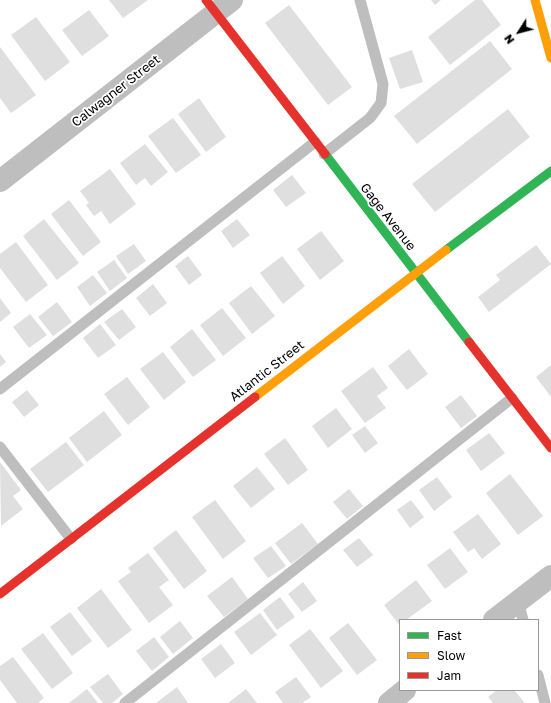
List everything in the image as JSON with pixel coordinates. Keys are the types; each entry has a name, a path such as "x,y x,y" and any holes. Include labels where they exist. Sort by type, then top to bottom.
{"street":[{"path":"536,0 551,58"},
{"name":"Gage Avenue","path":"218,4 315,142 551,448"},
{"name":"Calwagner Street","path":"0,181 218,4"},
{"name":"Atlantic Street","path":"0,594 415,272 551,171"},
{"path":"497,619 521,610 551,576"},
{"path":"389,703 404,691"}],"lane":[{"path":"324,154 370,118 381,103 383,84 360,0"},
{"path":"0,389 315,142"},
{"path":"125,703 512,398"},
{"path":"0,448 71,539"},
{"path":"539,679 545,703"}],"building":[{"path":"109,0 148,0 123,18"},
{"path":"431,0 441,0 435,5"},
{"path":"475,0 482,0 501,25 450,65 428,37"},
{"path":"289,5 352,87 328,105 265,23"},
{"path":"89,10 109,36 82,56 62,30"},
{"path":"36,17 70,62 45,81 11,35"},
{"path":"490,41 512,69 417,144 394,116"},
{"path":"0,47 36,95 11,113 0,98"},
{"path":"412,50 423,82 400,89 389,58"},
{"path":"199,98 226,137 206,152 178,114"},
{"path":"508,109 530,137 435,212 412,184"},
{"path":"173,118 201,155 176,173 148,136"},
{"path":"145,144 168,172 151,186 145,178 136,185 120,163"},
{"path":"110,169 136,204 110,224 101,211 94,216 86,205 89,203 80,191"},
{"path":"292,175 306,193 286,207 273,190"},
{"path":"69,200 101,242 83,256 51,214"},
{"path":"44,219 79,263 57,280 23,236"},
{"path":"237,219 250,235 233,248 221,231"},
{"path":"321,231 344,261 320,280 297,249"},
{"path":"16,242 48,285 26,302 0,268 0,254"},
{"path":"134,244 146,261 128,274 116,256"},
{"path":"536,245 551,264 489,312 478,297 500,280 496,275"},
{"path":"188,256 202,275 189,285 175,266"},
{"path":"282,256 305,286 283,304 260,273"},
{"path":"114,260 127,278 110,291 97,272"},
{"path":"93,275 107,293 90,306 77,287"},
{"path":"153,284 167,303 150,316 136,298"},
{"path":"251,286 275,316 252,334 229,303"},
{"path":"0,298 11,313 0,322"},
{"path":"57,302 72,322 53,336 38,317"},
{"path":"222,308 246,338 223,356 200,325"},
{"path":"122,309 136,327 119,340 104,322"},
{"path":"30,314 47,335 29,348 13,327"},
{"path":"100,324 116,345 98,358 83,338"},
{"path":"192,329 216,360 193,377 170,347"},
{"path":"409,349 428,374 407,390 388,366"},
{"path":"163,352 186,382 164,400 140,369"},
{"path":"0,354 6,362 0,367"},
{"path":"551,365 551,397 536,377"},
{"path":"373,367 388,388 377,396 386,408 365,423 341,391"},
{"path":"127,377 150,407 128,425 104,394"},
{"path":"27,390 39,405 24,417 12,402"},
{"path":"461,395 477,416 461,428 445,407"},
{"path":"336,408 352,429 328,448 312,426"},
{"path":"104,411 122,435 87,462 69,438"},
{"path":"365,426 378,443 365,453 352,435"},
{"path":"489,433 505,453 481,471 466,450"},
{"path":"285,438 308,470 288,485 264,454"},
{"path":"66,442 84,465 48,492 30,469"},
{"path":"0,462 21,490 13,496 23,509 1,526"},
{"path":"257,467 275,489 251,508 233,486"},
{"path":"510,474 543,516 518,535 486,493"},
{"path":"437,477 452,497 434,511 419,490"},
{"path":"349,489 363,506 347,519 333,502"},
{"path":"215,500 246,541 223,559 192,517"},
{"path":"411,500 424,517 410,528 397,510"},
{"path":"478,514 501,544 482,559 474,548 468,552 453,532"},
{"path":"302,523 318,544 291,564 275,543"},
{"path":"176,530 207,571 184,589 153,548"},
{"path":"359,538 373,555 357,567 343,550"},
{"path":"271,546 286,566 268,578 253,558"},
{"path":"450,548 468,572 445,589 427,565"},
{"path":"148,553 169,580 159,587 173,605 149,623 118,581 131,572 128,568"},
{"path":"232,577 248,599 224,617 207,596"},
{"path":"416,580 432,601 407,619 399,619 399,625 384,605"},
{"path":"303,582 317,601 302,612 288,594"},
{"path":"101,589 132,630 108,648 77,608"},
{"path":"280,597 295,617 277,630 263,610"},
{"path":"70,612 92,641 72,656 50,627"},
{"path":"260,613 277,635 251,655 234,632"},
{"path":"180,621 193,638 173,654 160,637"},
{"path":"348,623 377,660 357,675 329,638"},
{"path":"310,629 343,671 321,688 289,645"},
{"path":"43,633 73,673 52,689 21,649"},
{"path":"154,637 169,657 152,671 136,651"},
{"path":"221,644 235,663 215,678 201,659"},
{"path":"13,657 44,698 38,703 17,703 0,680 0,666"},
{"path":"108,674 123,694 112,703 103,703 90,687"},
{"path":"296,677 311,697 302,703 283,703 275,692"},
{"path":"177,687 188,703 156,703"},
{"path":"87,689 98,703 69,703"},
{"path":"246,689 257,703 228,703"},
{"path":"496,691 515,691 525,703 493,703 488,697"}],"traffic: fast":[{"path":"325,154 469,342"},
{"path":"446,250 551,171"}],"traffic: slow":[{"path":"535,0 551,58"},
{"path":"255,397 446,250"}],"traffic: jam":[{"path":"206,0 325,154"},
{"path":"469,342 551,448"},
{"path":"0,594 255,397"}]}
